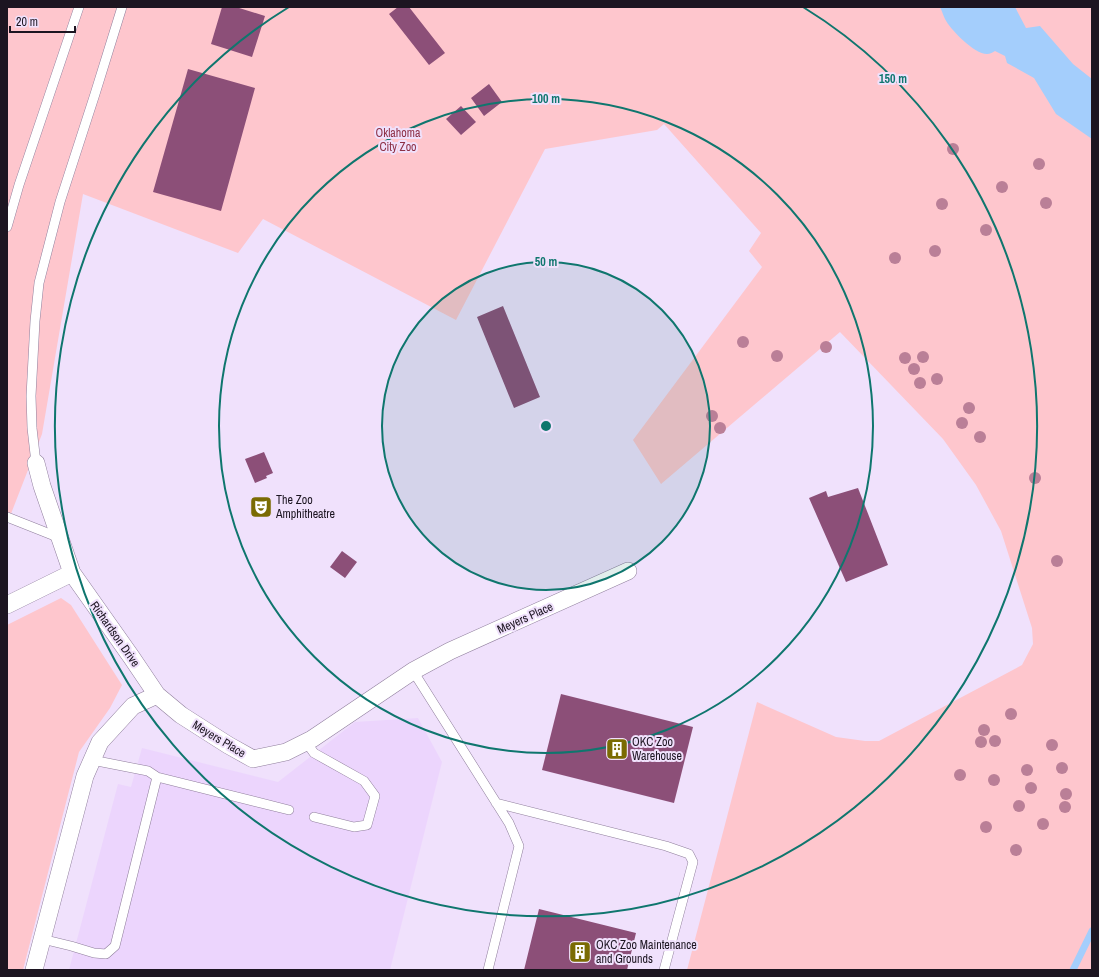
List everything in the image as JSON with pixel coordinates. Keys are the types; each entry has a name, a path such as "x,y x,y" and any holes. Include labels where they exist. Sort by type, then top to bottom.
{"street":[{"name":"Richardson Drive","path":"36,463 42,486 72,573 157,695"},
{"name":"Meyers Place","path":"157,695 181,715 253,759 286,752 312,739 413,671 450,651 628,571"},
{"path":"7,605 72,573"},
{"path":"34,970 84,776 100,742 133,706 157,695"}],"lane":[{"path":"7,227 19,185 79,7"},
{"path":"36,463 30,396 39,283 60,202 95,94 119,9"},
{"path":"7,517 60,538"},
{"path":"413,671 509,823 519,846 488,970"},
{"path":"306,742 314,753 364,781 374,796 367,825 354,827 314,817"},
{"path":"92,760 148,771 157,777 289,810"},
{"path":"42,939 94,953 106,954 115,946 157,777"},
{"path":"496,803 666,846 689,854 693,862 664,970"}],"shaded area":[{"path":"418,718 442,762 390,970 69,970 118,784 131,787 142,748 278,782 355,722"}],"green space":[{"name":"Oklahoma City Zoo","path":"7,7 1092,7 1092,970 687,970 757,702 836,737 865,741 879,741 1022,665 1033,644 1032,628 1001,531 976,485 943,439 840,332 661,484 633,440 762,267 749,251 761,233 664,124 657,130 545,149 456,320 263,219 238,253 83,194 42,434 7,524"},
{"path":"61,598 71,605 122,685 110,708 79,752 23,970 7,970 7,625"}],"water":[{"path":"940,7 1015,7 1026,28 1040,26 1073,64 1092,79 1092,139 1056,114 1034,78 1007,63 1005,56 995,51 988,54 982,53 969,46 944,18"}],"building":[{"path":"222,7 236,7 265,16 252,57 211,44"},
{"path":"398,7 409,7 445,53 429,65 389,14"},
{"path":"188,69 255,88 221,211 153,192"},
{"path":"489,84 502,102 484,116 471,98"},
{"path":"461,106 476,122 461,135 446,119"},
{"path":"503,306 540,397 514,408 477,317"},
{"path":"264,452 273,473 266,476 267,478 255,483 245,459"},
{"path":"858,488 888,565 846,582 809,498 826,491 828,497"},
{"path":"342,551 357,562 345,578 330,567"},
{"name":"OKC Zoo Warehouse","path":"561,694 693,727 674,803 542,770"},
{"name":"OKC Zoo Maintenance and Grounds","path":"539,909 636,933 627,970 524,970"}],"waterway":[{"path":"1073,970 1092,931"}],"place":[{"name":"The Zoo Amphitheatre","path":"261,507"},
{"name":"OKC Zoo Warehouse","path":"617,749"},
{"name":"OKC Zoo Maintenance and Grounds","path":"580,952"}]}
